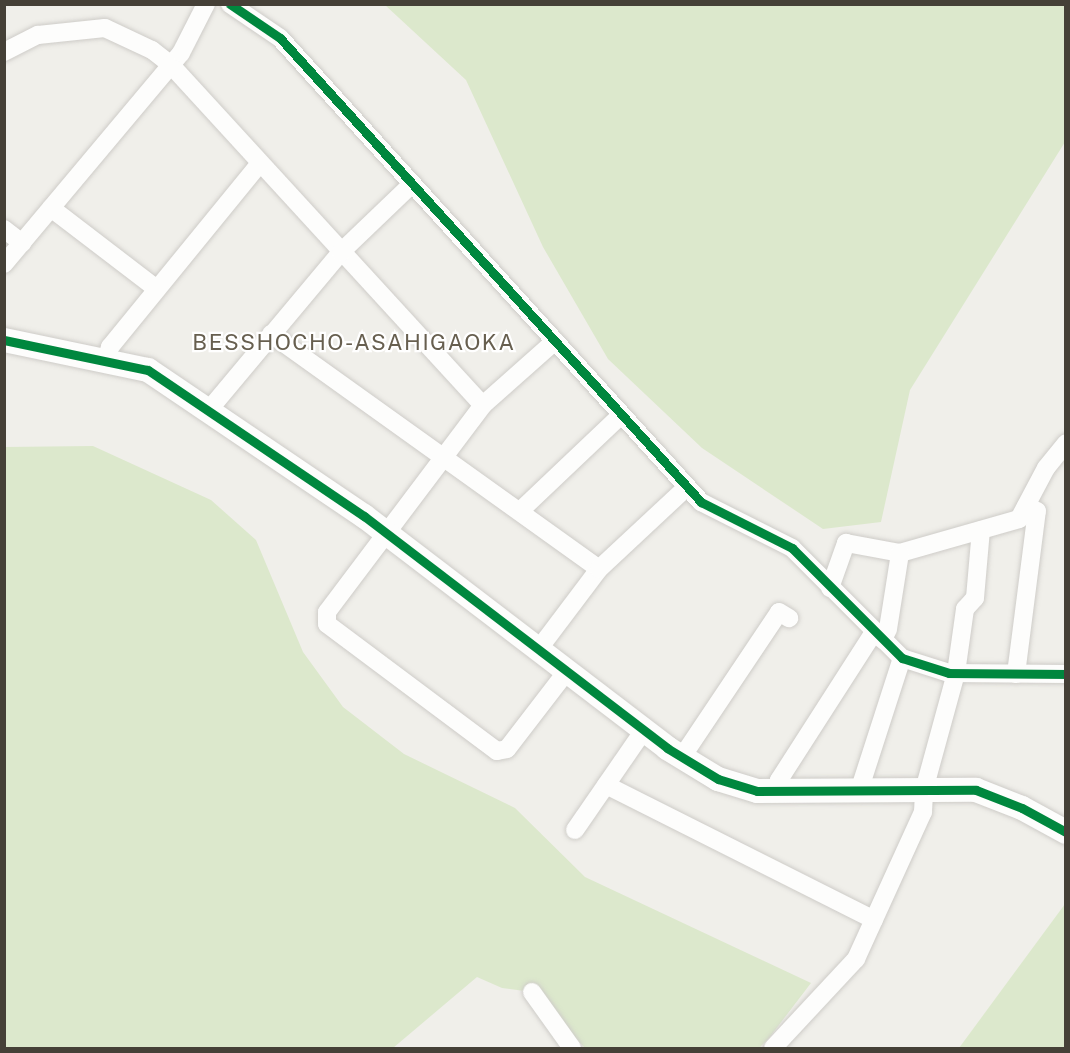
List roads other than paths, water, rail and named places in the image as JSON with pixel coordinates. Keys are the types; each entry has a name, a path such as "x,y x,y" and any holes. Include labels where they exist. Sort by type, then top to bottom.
{"street":[{"path":"4,264 171,65 206,4"},
{"path":"230,4 280,38 701,502 792,548 902,658 956,673 1065,674"},
{"path":"4,52 38,35 105,28 152,50 171,65 483,405"},
{"path":"106,361 110,347 260,163"},
{"path":"208,411 341,252 412,184"},
{"path":"51,208 157,290"},
{"path":"4,229 22,243"},
{"path":"272,334 599,569"},
{"path":"4,340 148,370 387,533 644,730 718,779 757,791 976,790 1022,808 1065,832"},
{"path":"555,341 483,405 327,612 327,624 497,751 507,749 567,671"},
{"path":"520,511 621,415"},
{"path":"830,588 846,543 900,553 1019,519 1065,443"},
{"path":"538,650 599,569 687,487"},
{"path":"1016,674 1037,511 1026,506"},
{"path":"773,1048 856,959 923,812 924,790 956,673 965,609 975,598 981,530"},
{"path":"779,791 779,780 878,636 888,629 900,553"},
{"path":"682,757 779,612 789,618"},
{"path":"859,791 902,658"},
{"path":"575,830 644,730"},
{"path":"606,785 874,920"},
{"path":"532,992 572,1048"}],"district":[{"name":"BESSHOCHO-ASAHIGAOKA","path":"354,343"}]}
